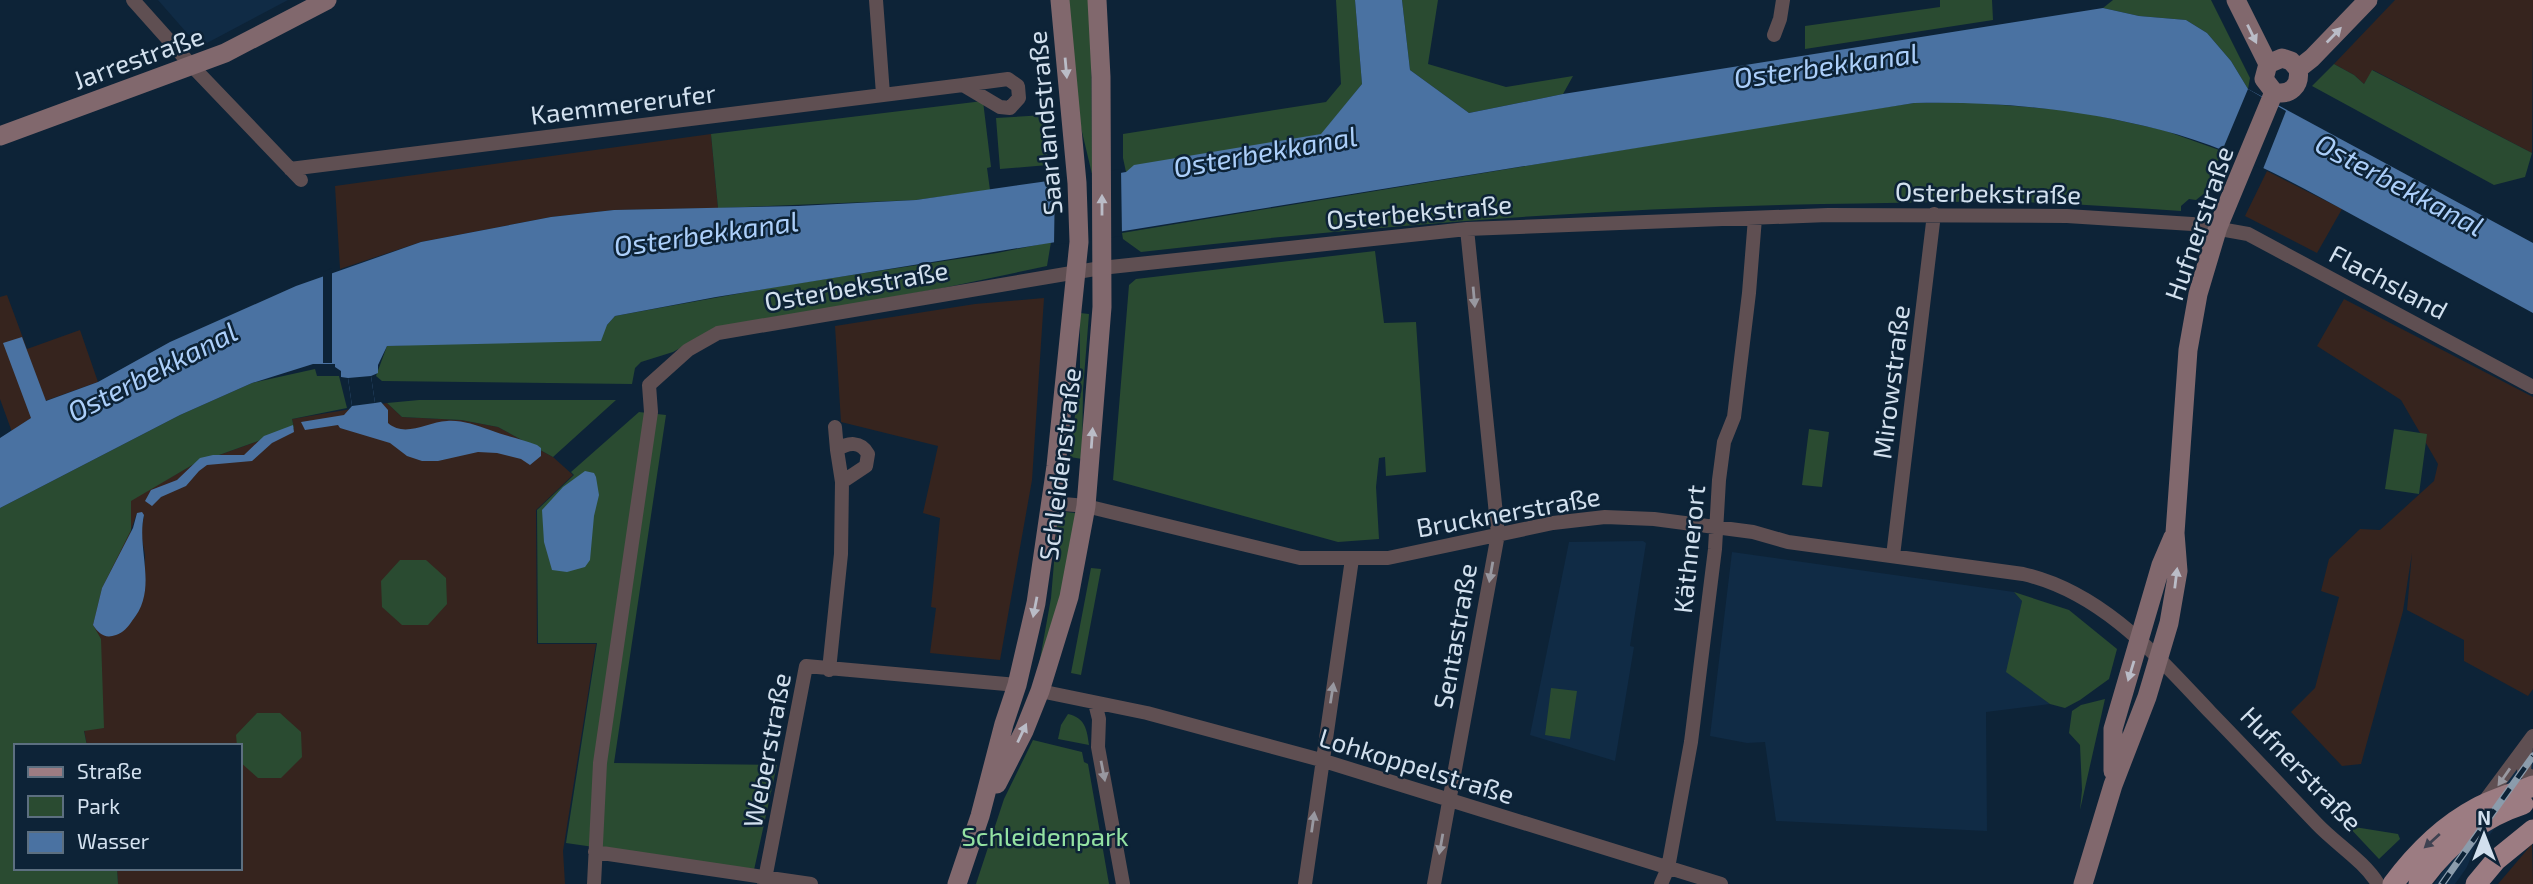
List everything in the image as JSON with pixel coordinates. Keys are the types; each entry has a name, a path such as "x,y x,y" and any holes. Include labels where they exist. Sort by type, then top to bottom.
{"main road":[{"name":"Jarrestraße","path":"0,136 225,53 327,0"},
{"name":"Saarlandstraße","path":"1060,0 1076,174 1079,242"},
{"name":"Saarlandstraße","path":"1097,0 1102,240"},
{"path":"2236,0 2268,64 2264,79 2274,92 2286,93 2294,88 2299,79 2298,69 2291,61 2282,58 2268,64"},
{"path":"2298,69 2368,0"},
{"name":"Hufnerstraße","path":"2160,659 2178,571 2175,533 2191,326 2218,227 2274,92"},
{"name":"Schleidenstraße","path":"980,816 1024,731 1040,691 1069,597 1086,506 1102,307 1102,240"},
{"name":"Schleidenstraße","path":"980,816 1017,685 1035,603 1052,503 1079,242"},
{"name":"Hufnerstraße","path":"2113,785 2113,729 2161,565 2175,533"},
{"path":"2083,884 2113,785 2160,659"},
{"path":"1017,685 1040,691"},
{"path":"2393,884 2447,826 2479,807 2533,786"},
{"path":"2419,884 2437,859 2460,837 2508,809 2533,801"},
{"path":"957,884 980,816"},
{"path":"2476,884 2496,860 2533,830"}],"street":[{"path":"133,0 301,180"},
{"path":"876,0 883,94"},
{"path":"1774,35 1783,0"},
{"name":"Kaemmererufer","path":"289,169 963,85"},
{"name":"Osterbekstraße","path":"594,852 600,763 651,412 649,385 688,351 718,333 1101,268 1467,229 1934,214 2067,216 2218,227"},
{"name":"Mirowstraße","path":"1893,556 1934,214"},
{"name":"Käthnerort","path":"1661,884 1668,868 1691,742 1724,442 1734,417 1755,218"},
{"name":"Flachsland","path":"2218,227 2248,233 2533,387"},
{"name":"Sentastraße","path":"1434,884 1498,534 1467,229"},
{"name":"Weberstraße","path":"765,880 806,666 829,670 841,554 842,482 835,427"},
{"path":"837,450 851,443 859,445 868,454 866,467 842,482"},
{"name":"Brucknerstraße","path":"1052,503 1086,506 1288,556 1352,559 1388,558 1570,520 1605,517 1638,517 1753,532 1788,542 2043,580 2087,601 2160,659"},
{"path":"1305,884 1352,559"},
{"name":"Hufnerstraße","path":"2160,659 2324,832 2378,884"},
{"path":"829,670 1017,685"},
{"name":"Lohkoppelstraße","path":"1040,691 1147,713 1321,760 1721,884"},
{"path":"1095,703 1099,719 1098,747 1123,884"},
{"path":"2530,740 2524,771 2533,779"},
{"path":"2479,807 2530,740"},
{"path":"594,884 594,852 765,880 811,884"}],"shaded area":[{"path":"158,0 288,0 207,43 193,40"},
{"path":"2395,0 2533,0 2532,153 2373,70 2364,84 2334,64"},
{"path":"711,134 718,208 614,210 551,217 421,242 340,269 335,186"},
{"path":"2267,171 2342,209 2317,253 2245,216"},
{"path":"7,295 27,349 80,330 98,382 45,401 31,418 12,432 0,399 0,297"},
{"path":"1044,298 1032,480 1000,660 930,653 936,608 931,607 940,518 923,513 938,446 841,422 835,326 975,304"},
{"path":"2344,299 2533,397 2533,689 2528,696 2464,661 2464,640 2407,610 2412,553 2403,611 2361,764 2342,766 2291,712 2315,688 2339,597 2321,591 2329,559 2360,529 2380,530 2434,481 2438,464 2401,400 2317,346"},
{"path":"387,403 402,417 461,420 498,427 553,457 573,475 536,510 537,644 596,644 563,851 565,884 118,884 117,870 242,870 242,744 87,744 84,730 88,574 131,500 194,464 294,428 292,419","holes":["137,513 144,515 141,533 145,555 144,594 135,617 119,634 131,530"]},
{"path":"1569,542 1646,543 1630,646 1634,647 1615,761 1530,735"},
{"path":"1732,552 2014,592 2022,601 2007,672 2050,704 1986,712 1987,831 1776,821 1765,742 1747,743 1710,736"},
{"path":"2533,747 2533,774 2455,884 2434,884"},
{"path":"2532,844 2533,884 2498,884"}],"green space":[{"path":"1065,0 1091,0 1092,174 1073,94"},
{"path":"1336,0 1355,0 1362,84 1322,134 1126,172 1123,134 1326,102 1341,84"},
{"path":"1402,0 1438,0 1428,64 1506,87 1573,76 1563,94 1469,113 1410,70"},
{"path":"1940,0 1992,0 1993,20 1805,49 1805,26 1940,7"},
{"path":"2113,0 2211,0 2250,78 2248,89 2231,61 2207,33 2186,20 2139,16 2103,8"},
{"path":"2334,64 2364,84 2372,70 2532,153 2525,177 2494,185 2312,86"},
{"path":"983,101 991,167 987,168 990,190 916,200 718,208 711,134"},
{"path":"1965,102 2076,111 2163,130 2222,151 2206,192 2196,200 2189,199 2181,206 2181,211 1992,202 1737,206 1481,220 1141,252 1123,239 1122,233 1821,117 1914,103"},
{"path":"1045,115 1048,165 1000,169 996,118"},
{"path":"1051,242 1047,266 943,288 715,329 673,352 641,362 635,368 632,384 382,381 376,376 387,346 465,342 607,325 615,316"},
{"path":"1375,251 1384,323 1416,322 1426,472 1386,476 1385,457 1379,458 1376,487 1379,539 1338,542 1113,480 1129,285 1136,279"},
{"path":"1080,313 1089,314 1083,390 1082,459 1070,457 1080,373"},
{"path":"315,369 317,376 339,376 347,408 292,419 294,428 194,464 131,501 131,530 102,588 93,625 101,639 104,728 84,731 87,744 14,744 14,870 117,870 118,884 0,884 0,508 180,415 252,383"},
{"path":"419,400 616,400 553,457 498,427 461,420 402,417 387,403"},
{"path":"639,412 666,415 614,763 777,765 754,870 566,843 597,643 538,643 537,510 574,475 571,472"},
{"path":"1809,429 1829,432 1822,487 1802,485"},
{"path":"2394,429 2427,434 2419,494 2385,489"},
{"path":"1066,512 1075,513 1076,525 1058,607 1039,665 1051,598 1058,516"},
{"path":"400,560 426,560 446,578 447,604 428,625 402,625 382,607 381,581"},
{"path":"1091,568 1101,569 1081,675 1071,673"},
{"path":"2014,592 2069,610 2117,649 2109,679 2065,708 2050,704 2006,672 2022,601"},
{"path":"1551,688 1577,691 1570,739 1545,735"},
{"path":"2105,699 2080,810 2080,745 2069,733 2072,711 2081,705"},
{"path":"257,713 280,713 301,732 302,757 281,778 258,778 242,764 242,744 237,744 236,735"},
{"path":"1068,714 1078,718 1084,725 1089,745 1058,739 1061,725"},
{"name":"Schleidenpark","path":"1033,740 1082,752 1084,762 1088,764 1109,884 976,884 1004,799"},
{"path":"2348,826 2398,834 2400,839 2379,859"}],"water":[{"name":"Osterbekkanal","path":"1355,0 1402,0 1410,70 1469,113 1563,94 2103,8 2139,16 2186,20 2207,33 2231,61 2248,89 2533,243 2533,313 2288,180 2239,157 2187,138 2131,123 2039,108 1977,103 1914,103 716,297 615,316 607,325 601,341 387,346 378,365 378,373 371,376 375,403 381,402 388,410 388,423 409,429 439,422 463,422 537,445 541,448 541,456 530,465 521,459 497,453 478,452 438,461 422,461 407,456 390,443 340,428 338,425 305,430 301,422 344,415 352,406 348,378 341,377 341,371 335,364 313,364 252,383 180,415 0,508 0,438 31,418 3,343 22,337 46,401 98,382 170,342 296,286 421,242 551,217 614,210 916,200 1048,181 1061,183 1126,172 1134,165 1321,134 1362,84"},
{"path":"293,425 294,432 272,443 252,461 207,465 186,486 161,497 152,506 145,501 151,490 177,480 200,458 213,455 244,455 264,436"},
{"path":"585,471 594,473 599,495 590,560 585,567 567,572 552,570 544,542 542,510 563,487"},
{"path":"142,512 146,583 144,596 140,609 127,628 119,634 105,636 93,625 102,588 133,528 137,513"}],"pier":[{"path":"2248,89 2286,111 2263,169 2222,151"},
{"path":"1121,169 1122,236 1054,245 1055,179"},
{"path":"332,268 332,363 323,363 323,272"},
{"path":"371,376 375,403 352,406 348,378"}],"railway":[{"path":"2442,884 2533,756"}]}
